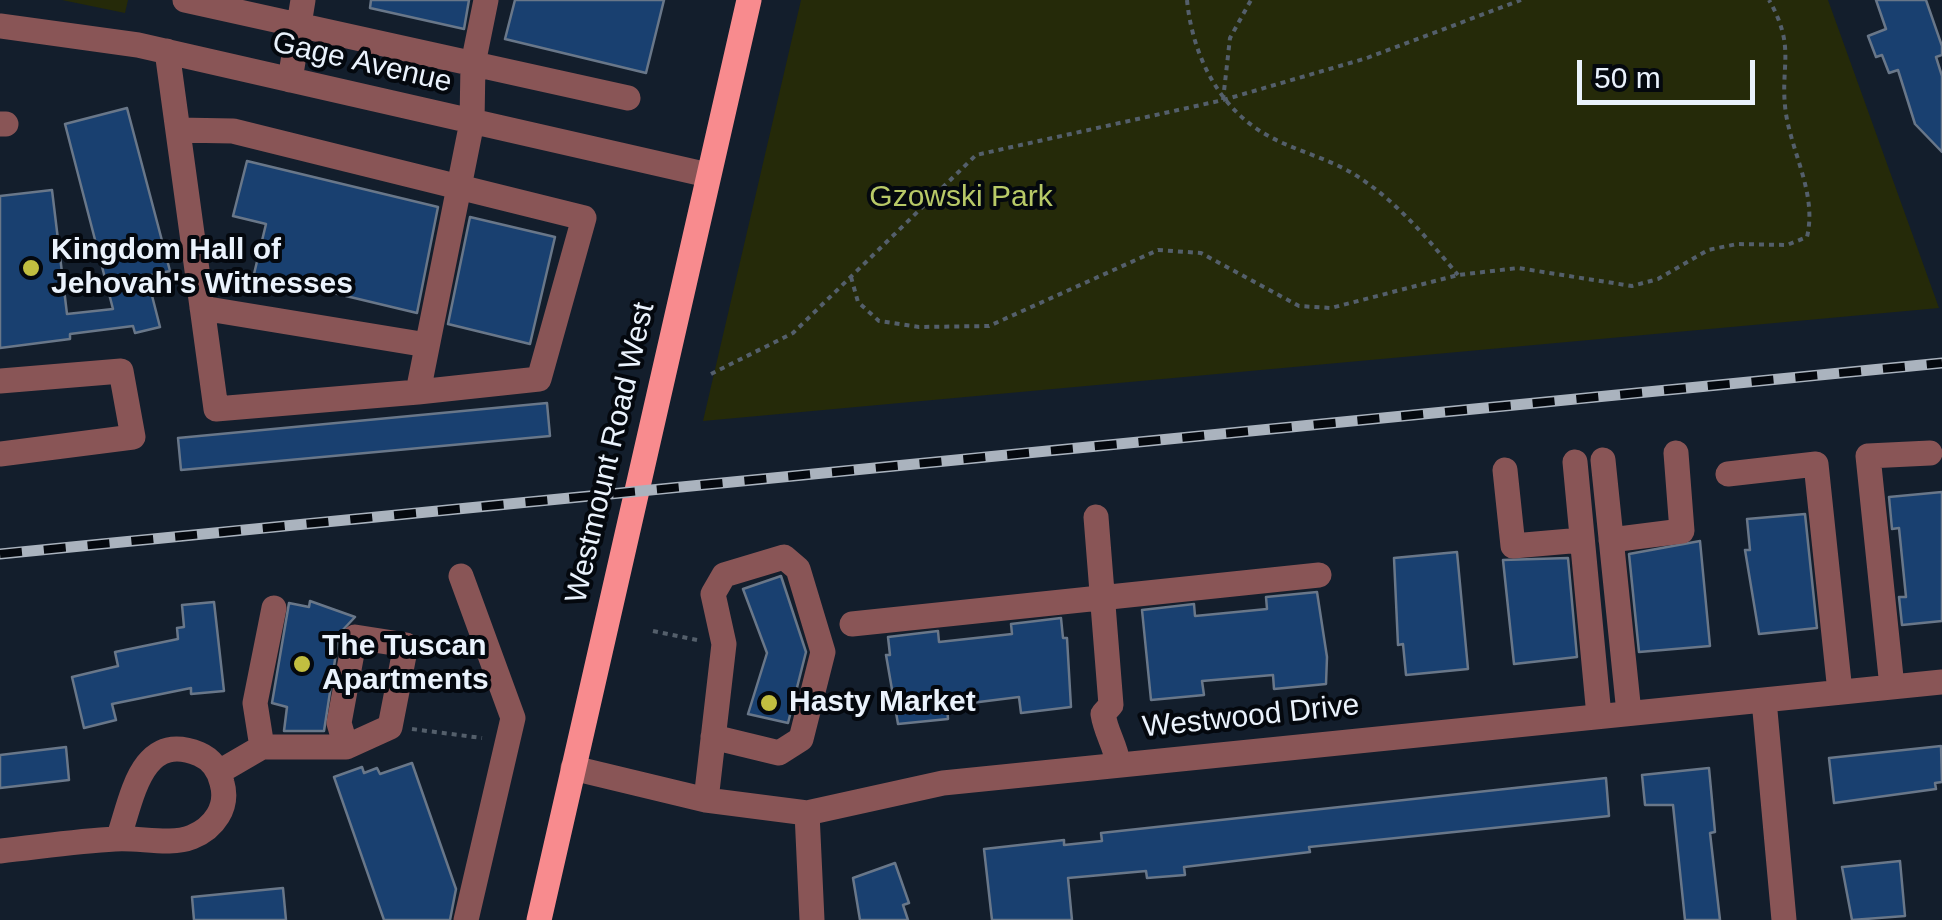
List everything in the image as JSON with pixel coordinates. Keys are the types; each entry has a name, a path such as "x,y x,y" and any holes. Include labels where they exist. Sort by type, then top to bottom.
{"main road":[{"name":"Westmount Road West","path":"540,920 748,0"}],"street":[{"path":"186,0 300,12 473,64 628,98"},
{"path":"418,392 472,122 473,64 486,0"},
{"path":"290,80 300,12"},
{"name":"Gage Avenue","path":"0,26 166,51 708,176"},
{"path":"166,51 216,409 539,380 584,218 233,132 178,130"},
{"path":"202,308 427,345"},
{"path":"0,381 121,371 133,437 0,454"},
{"path":"1611,540 1682,530 1676,453"},
{"path":"1892,687 1868,456 1930,453"},
{"path":"1602,460 1629,713"},
{"path":"1575,462 1599,716"},
{"path":"1728,474 1816,464 1840,692"},
{"path":"1505,470 1513,546 1582,540"},
{"path":"1096,517 1111,705 1121,712 1124,734 1117,755"},
{"path":"706,800 724,644 712,594 724,574 784,557 798,569 823,652 801,739 779,753 714,737"},
{"path":"852,624 1320,575"},
{"path":"461,576 512,718 466,920"},
{"path":"262,747 255,703 274,608"},
{"path":"218,772 262,747 346,747 390,726 406,645 354,637 339,722 346,747"},
{"name":"Westwood Drive","path":"573,768 706,800 807,813 943,783 1117,755 1599,716 1942,682"},
{"path":"1764,700 1784,920"},
{"path":"0,851 118,838 187,840 208,829 221,812 224,788 218,772 205,757 186,750 165,751 146,760 135,780 118,838"},
{"path":"807,813 812,920"}],"path":[{"path":"1188,0 1191,35 1223,100 1260,131 1352,173 1403,211 1458,275"},
{"path":"1223,100 1230,38 1242,8 1250,0"},
{"path":"711,374 793,334 976,155 1223,100 1367,58 1521,0"},
{"path":"851,277 858,302 880,321 920,327 988,326 1158,250 1201,253 1299,306 1331,308 1458,275 1518,268 1632,286 1658,279 1708,250 1737,244 1786,245 1807,237 1812,214 1786,112 1788,43 1769,0"},
{"path":"653,631 724,644"},
{"path":"390,726 489,739 512,731"}],"green space":[{"path":"62,0 128,0 125,13"},
{"name":"Gzowski Park","path":"801,0 1828,0 1939,308 703,421"}],"building":[{"path":"371,0 469,0 464,29 370,8"},
{"path":"515,0 664,0 646,73 505,39"},
{"path":"1876,0 1926,0 1942,46 1942,55 1936,57 1942,76 1942,152 1915,124 1898,70 1889,73 1882,55 1876,57 1868,36 1886,29"},
{"path":"127,108 170,271 147,276 160,327 135,333 133,326 70,334 70,339 0,348 0,196 52,190 67,314 113,309 65,124"},
{"path":"247,161 438,207 417,313 254,274 266,224 233,216"},
{"path":"470,217 555,237 530,344 448,324"},
{"path":"547,403 550,436 181,470 178,438"},
{"path":"1942,492 1942,621 1902,625 1899,597 1906,597 1899,528 1892,529 1889,497"},
{"path":"1805,514 1817,628 1759,634 1745,550 1750,550 1747,519"},
{"path":"1700,541 1710,646 1639,652 1629,554"},
{"path":"1457,552 1468,669 1406,675 1403,644 1398,645 1394,558"},
{"path":"1568,558 1577,657 1514,664 1503,560"},
{"path":"781,576 806,652 788,723 748,714 767,653 743,589"},
{"path":"1317,592 1327,657 1326,684 1274,689 1273,675 1202,681 1204,695 1151,700 1142,610 1194,604 1195,616 1267,609 1266,597"},
{"name":"The Tuscan Apartments","path":"310,601 355,617 339,634 324,731 284,731 287,707 272,703 289,603 309,607"},
{"path":"214,602 224,691 191,694 191,688 112,704 116,720 84,728 72,677 118,666 115,652 178,639 177,628 184,627 182,605"},
{"path":"1061,618 1063,638 1067,638 1071,707 1021,713 1019,697 947,706 948,719 898,724 886,655 890,655 888,637 938,631 939,642 1012,634 1011,624"},
{"path":"1941,746 1942,782 1935,783 1936,789 1834,803 1829,758"},
{"path":"66,747 69,780 0,788 0,755"},
{"path":"412,763 456,889 450,920 384,920 334,777 362,767 364,773 377,768 380,774"},
{"path":"1709,768 1715,832 1710,833 1720,920 1685,920 1673,805 1645,805 1642,775"},
{"path":"1606,778 1609,816 1309,847 1310,852 1184,867 1185,875 1147,878 1146,871 1068,878 1072,920 992,920 984,849 1064,840 1064,845 1102,841 1101,833"},
{"path":"1900,861 1905,916 1852,920 1842,867"},
{"path":"895,863 909,903 903,905 908,920 860,920 853,878"},
{"path":"283,888 286,920 194,920 192,897"}],"railway":[{"path":"0,554 1942,363"}],"place":[{"name":"Kingdom Hall of Jehovah's Witnesses","path":"31,268"},
{"name":"The Tuscan Apartments","path":"302,664"},
{"name":"Hasty Market","path":"769,703"}]}
